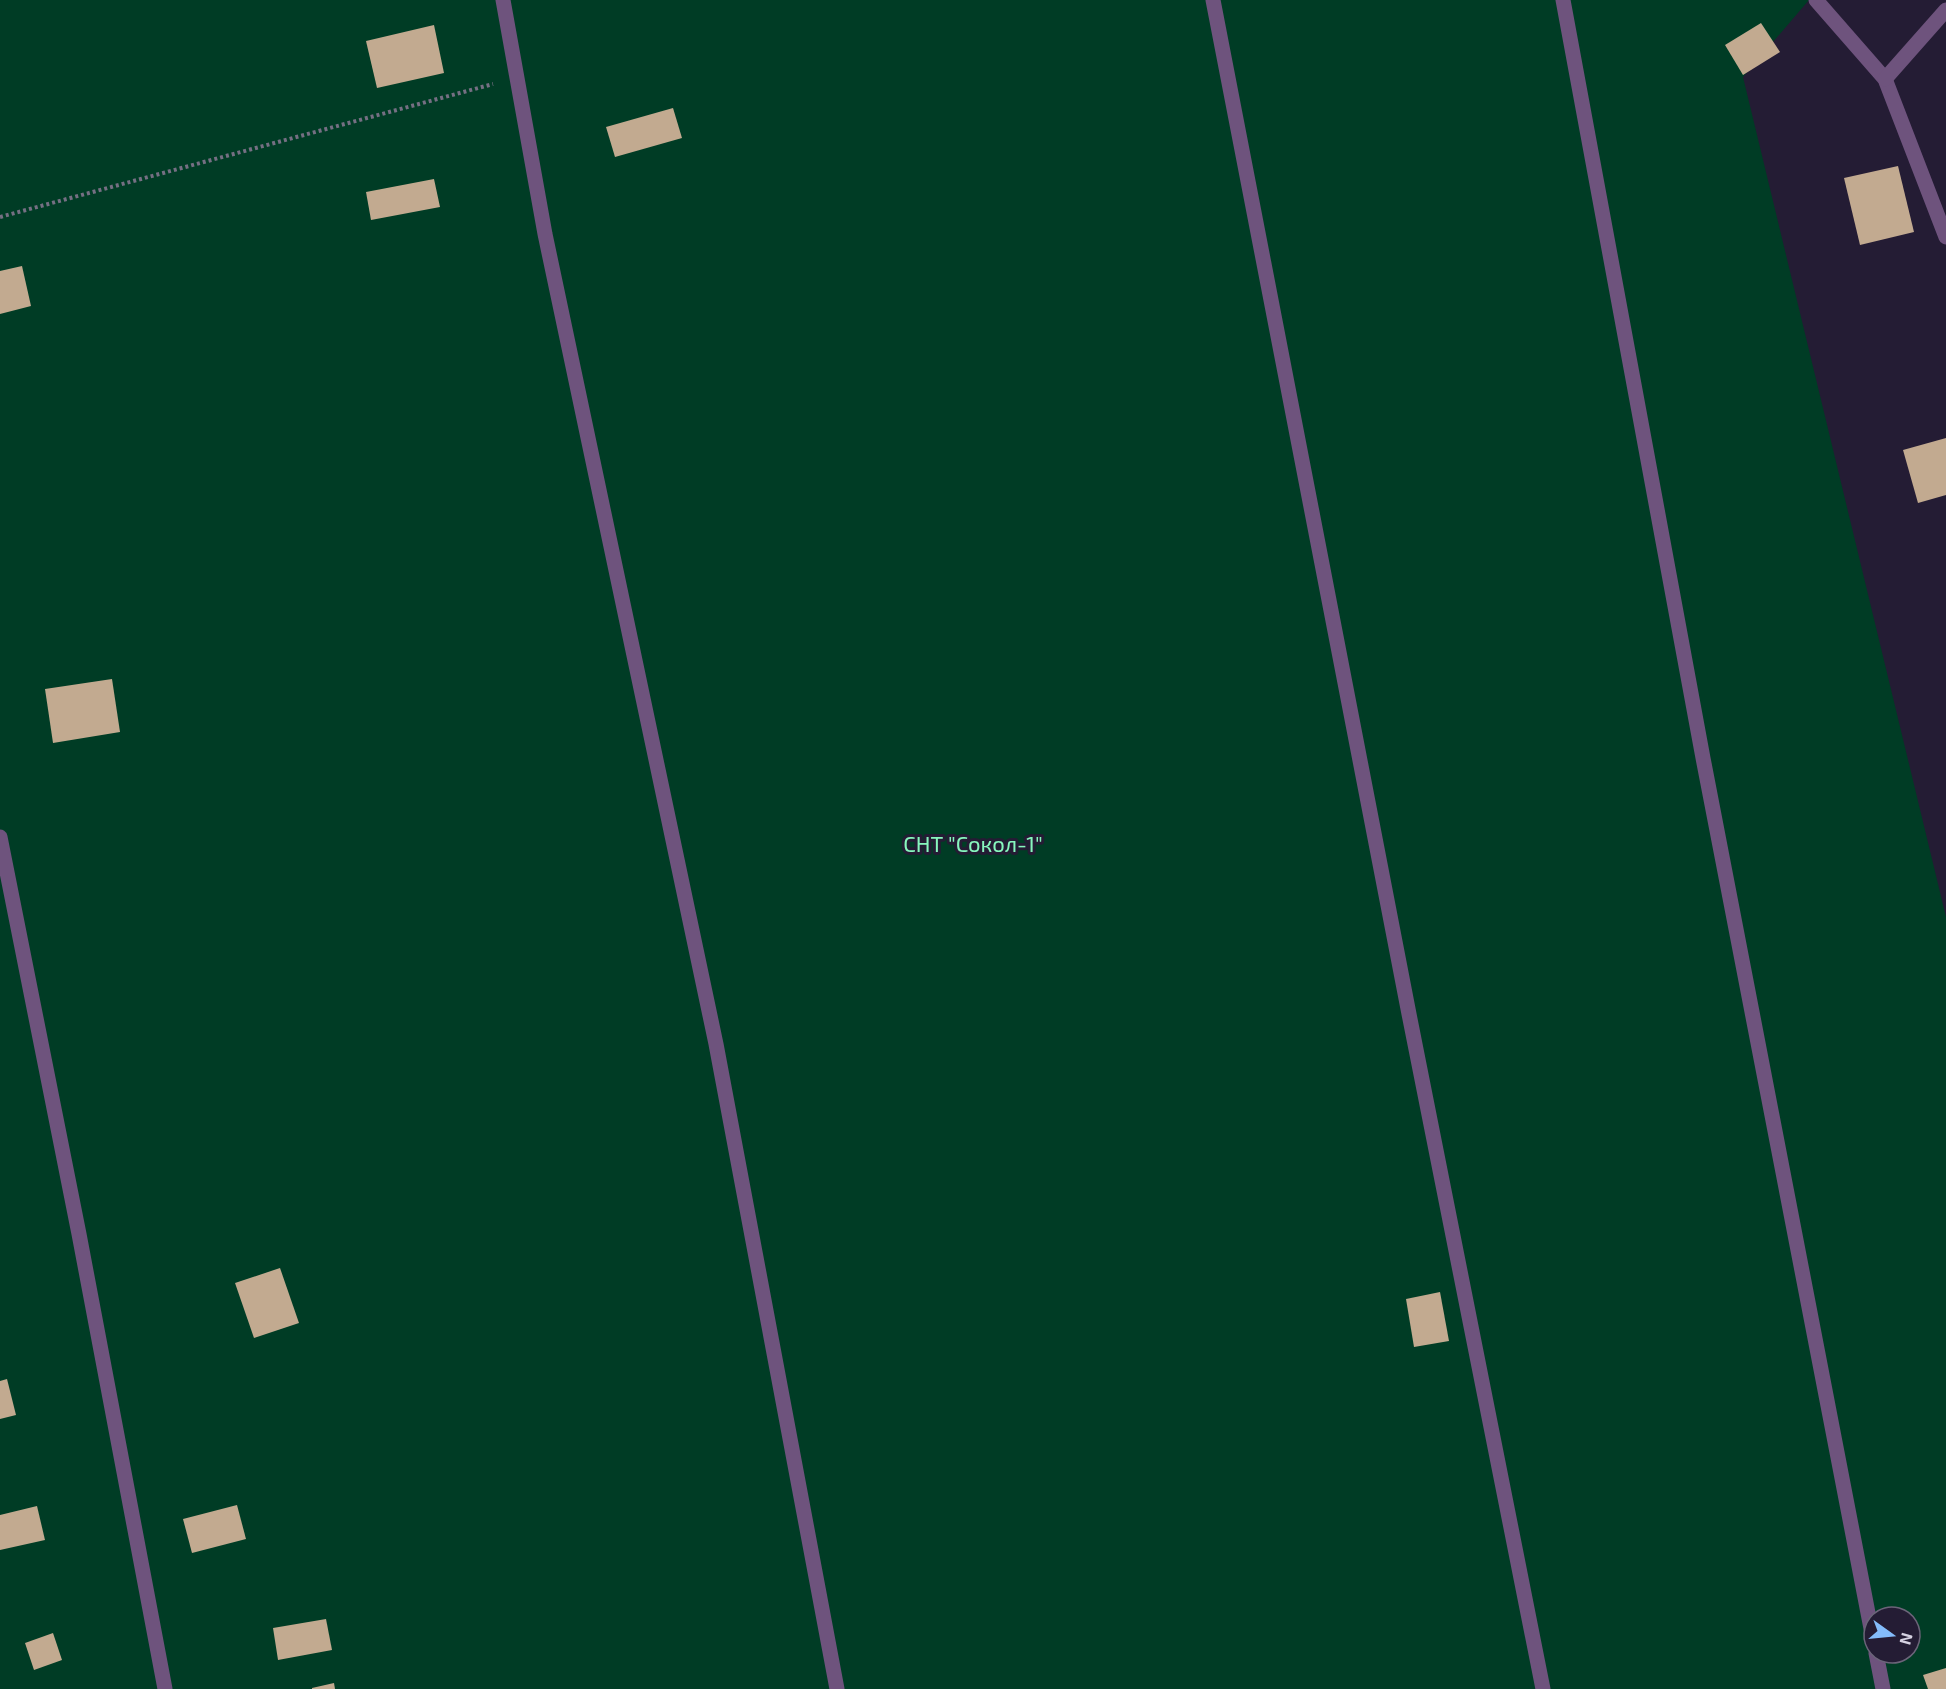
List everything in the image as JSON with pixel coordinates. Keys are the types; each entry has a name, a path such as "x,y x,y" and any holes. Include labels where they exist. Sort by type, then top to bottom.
{"street":[{"path":"503,0 544,234 716,1044 837,1689"},
{"path":"1213,0 1408,1014 1543,1689"},
{"path":"1563,0 1701,746 1866,1605"},
{"path":"1816,0 1885,79 1946,237"},
{"path":"1885,79 1946,10"},
{"path":"0,837 79,1234 165,1689"},
{"path":"1878,1665 1883,1689"}],"path":[{"path":"0,217 517,78"}],"green space":[{"name":"СНТ \"Сокол-1\"","path":"0,0 1809,0 1743,77 1946,917 1946,1689 0,1689"}],"building":[{"path":"1761,23 1780,52 1743,75 1725,45"},
{"path":"434,25 444,73 377,88 366,41"},
{"path":"673,108 682,138 615,157 606,127"},
{"path":"1898,166 1914,232 1860,245 1844,178"},
{"path":"434,179 440,207 371,220 366,192"},
{"path":"22,266 31,306 0,314 0,271"},
{"path":"1946,438 1946,495 1918,503 1903,450"},
{"path":"112,679 120,732 53,743 45,689"},
{"path":"280,1268 299,1323 254,1338 235,1283"},
{"path":"1440,1292 1449,1341 1414,1347 1406,1299"},
{"path":"7,1379 16,1415 0,1419 0,1381"},
{"path":"237,1505 246,1539 192,1553 183,1519"},
{"path":"37,1506 45,1540 0,1550 0,1515"},
{"path":"326,1619 332,1650 278,1660 273,1628"},
{"path":"53,1633 62,1660 34,1670 25,1643"},
{"path":"1946,1668 1946,1689 1928,1689 1923,1675"},
{"path":"334,1683 335,1689 312,1689 312,1688"}]}
